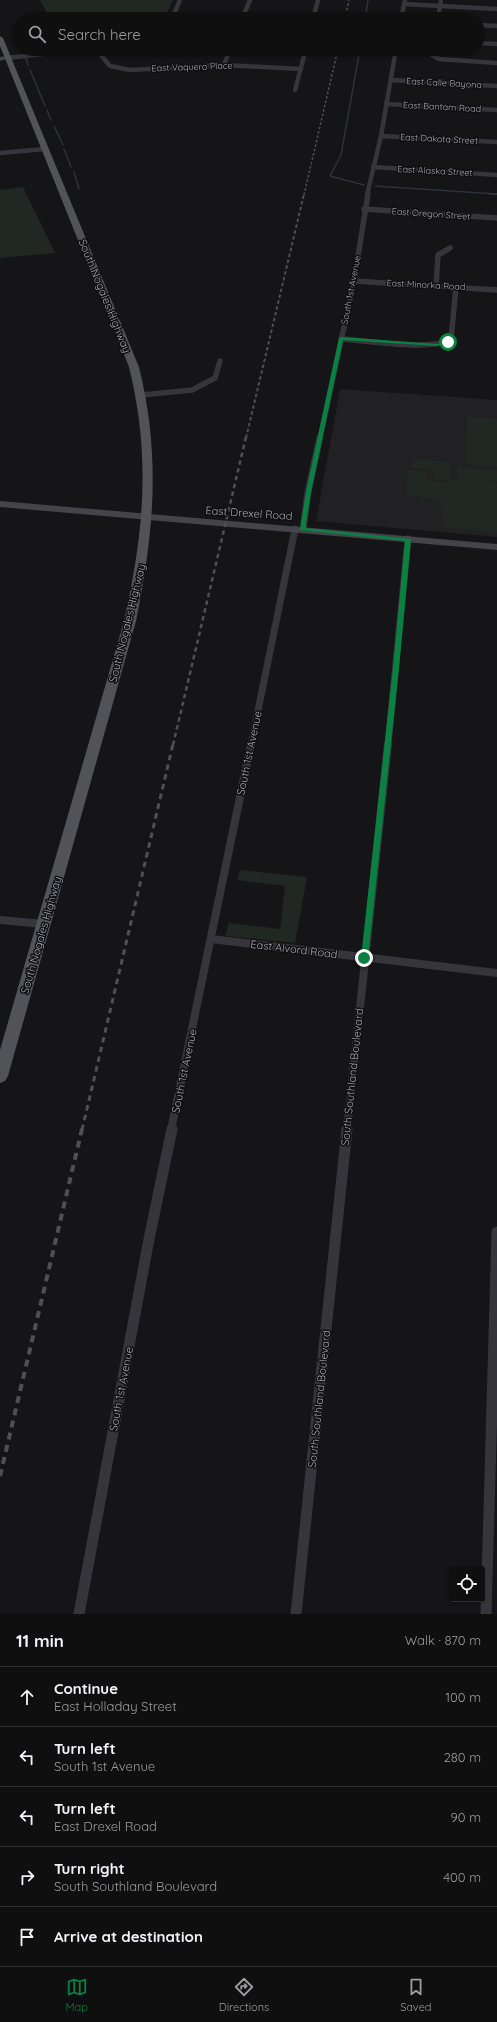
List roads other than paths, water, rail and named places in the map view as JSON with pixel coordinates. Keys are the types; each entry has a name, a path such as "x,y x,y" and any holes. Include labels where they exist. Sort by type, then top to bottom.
{"main road":[{"name":"South Nogales Highway","path":"0,38 4,58 124,340 142,395 148,451 147,529 140,580 130,621 0,1076"}],"street":[{"path":"175,12 180,0"},
{"path":"245,12 250,0"},
{"path":"315,12 318,0"},
{"path":"439,12 441,0"},
{"path":"402,12 404,2 440,6 497,9"},
{"path":"485,25 497,26"},
{"path":"485,43 497,44"},
{"path":"4,58 23,56"},
{"name":"East Vaquero Place","path":"101,56 108,66 130,70 224,65 300,69"},
{"path":"224,65 227,56"},
{"path":"295,90 304,56"},
{"name":"South 1st Avenue","path":"79,1614 149,1239 211,938 354,281 364,210 381,136 395,56"},
{"path":"433,56 434,58 497,63"},
{"name":"East Calle Bayona","path":"391,80 497,86"},
{"name":"East Bantam Road","path":"386,104 497,110"},
{"name":"East Dakota Street","path":"381,136 497,142"},
{"path":"0,153 44,149"},
{"name":"East Alaska Street","path":"373,167 497,175"},
{"name":"East Oregon Street","path":"364,210 497,218"},
{"path":"436,286 438,255 450,248"},
{"name":"East Minorka Road","path":"354,281 497,290"},
{"path":"341,338 447,345 452,337 456,287"},
{"path":"142,395 192,390 215,378 220,361"},
{"name":"East Drexel Road","path":"0,504 146,518 299,529 497,547"},
{"name":"South Southland Boulevard","path":"296,1614 364,958 396,668 408,539"},
{"path":"0,920 44,924"},
{"name":"East Alvord Road","path":"211,938 364,958 497,973"},
{"path":"486,1614 497,1232"}],"waterway":[{"path":"366,12 368,0"},
{"path":"359,56 341,155 330,176 364,185"},
{"path":"26,58 28,65"},
{"path":"30,70 45,106"},
{"path":"47,110 51,120"},
{"path":"54,126 63,145"},
{"path":"64,149 71,167"},
{"path":"74,172 79,189"},
{"path":"375,186 497,194 490,194"}],"railway":[{"path":"346,12 349,0"},
{"path":"304,195 336,56"},
{"path":"246,438 304,194"},
{"path":"173,745 246,437"},
{"path":"82,1130 173,744"},
{"path":"0,1476 82,1129"}]}
